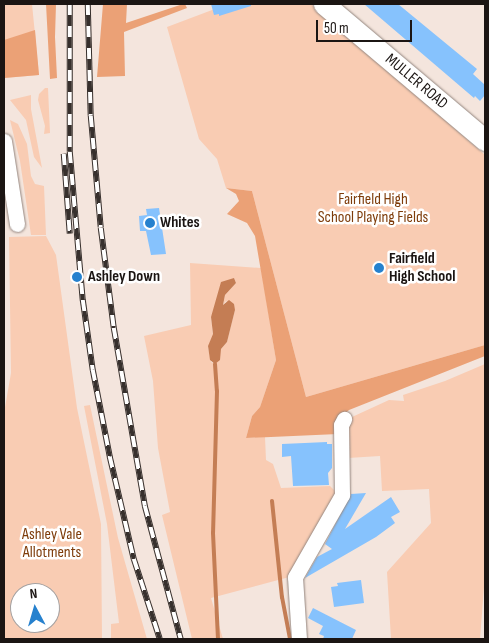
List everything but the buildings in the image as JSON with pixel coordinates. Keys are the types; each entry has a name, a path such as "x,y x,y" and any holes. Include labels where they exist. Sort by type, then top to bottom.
{"main road":[{"name":"MULLER ROAD","path":"324,4 482,131"}],"street":[{"path":"4,141 17,224"},
{"path":"298,639 295,577 342,495 341,425 344,419"}],"green space":[{"path":"4,4 32,4 39,75 4,78"},
{"name":"Fairfield High School Playing Fields","path":"228,4 311,4 485,155 485,345 306,397 252,191 226,188 217,159 199,139 167,27"},
{"path":"45,88 48,88 50,133 44,134 45,126 38,100 39,94"},
{"path":"31,95 31,109 42,168 34,157 26,120 10,100"},
{"path":"10,120 18,124 27,144 31,176 35,184 44,186 46,235 31,235 20,161"},
{"name":"Ashley Vale Allotments","path":"46,236 56,255 77,408 101,524 102,639 4,639 4,413 11,373 9,237"},
{"path":"190,263 261,268 276,360 260,407 252,416 246,438 265,437 266,460 273,464 281,488 330,486 337,493 293,576 211,598 223,639 192,639 162,515 170,512 158,448 153,381 144,336 191,325","holes":["234,278 236,283 225,295 223,305 226,301 235,310 227,342 221,349 215,364 211,362 208,347 213,335 211,317"]},
{"path":"485,364 485,574 480,639 391,639 387,572 431,523 429,489 382,491 380,456 348,458 348,422 352,417 389,400 404,401 403,395 445,381"},
{"path":"90,405 118,538 147,639 111,639 111,624 119,623 107,524 84,406"}],"shaded area":[{"path":"46,4 56,4 57,78 50,79"},
{"path":"103,4 127,4 126,23 183,4 187,8 124,32 125,76 97,77"},
{"path":"35,30 39,75 4,78 4,40"},
{"path":"226,188 252,191 306,397 485,345 485,356 349,410 342,416 338,434 246,438 252,416 260,407 276,360 255,236 247,223 227,214 239,201 236,194"},
{"path":"234,278 236,283 225,295 223,305 229,300 234,304 235,310 227,342 221,349 220,360 215,364 210,360 208,346 213,334 211,317 221,282"}],"waterway":[{"path":"215,364 217,391 213,533 218,639"},
{"path":"272,501 282,597 290,639"}],"railway":[{"path":"70,4 70,152 83,300 93,370 110,457 134,559 160,639"},
{"path":"88,4 91,116 101,228 114,328 145,506 181,639"},
{"path":"64,154 70,234"}],"place":[{"name":"Whites","path":"150,223"},
{"name":"Fairfield High School","path":"379,268"},
{"name":"Ashley Down","path":"77,277"}]}
